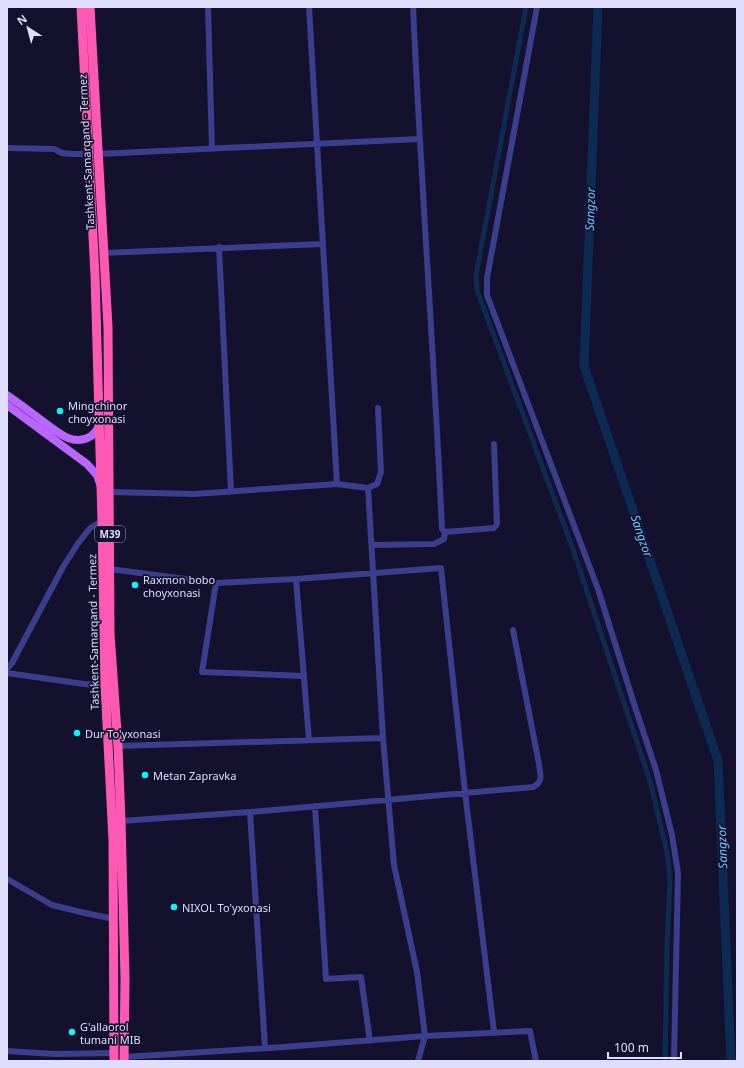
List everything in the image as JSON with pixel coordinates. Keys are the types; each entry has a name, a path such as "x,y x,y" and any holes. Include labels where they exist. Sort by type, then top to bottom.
{"highway":[{"name":"Tashkent-Samarqand - Termez","path":"81,7 103,253 100,276 108,327 106,493 102,521 105,685 113,840 114,1057"},
{"name":"Tashkent-Samarqand - Termez","path":"90,7 93,154 100,276 99,420 106,493 110,569 110,634 118,746 121,821 125,978 124,1059"},
{"path":"82,28 86,30 91,27"}],"main road":[{"path":"7,395 57,432 72,439 82,440 92,436 97,431 99,420"},
{"path":"7,405 91,468 106,493"}],"street":[{"path":"208,7 212,149"},
{"path":"309,7 337,484"},
{"path":"372,545 434,544 444,539 445,532 442,529 419,139 413,7"},
{"path":"537,7 487,278 487,295 598,589 656,770 672,835 678,873 674,1061"},
{"path":"7,148 54,149 62,153 93,154 419,139"},
{"path":"103,253 219,247 323,244"},
{"path":"219,247 231,491"},
{"path":"106,493 194,494 337,484 368,488 377,484 381,472 378,408"},
{"path":"445,532 494,528 497,524 494,444"},
{"path":"368,488 383,738 394,865 417,972 425,1036 418,1061"},
{"path":"7,669 12,663 63,567 77,545 90,528 102,521"},
{"path":"110,569 216,583 296,579 441,568 494,1032"},
{"path":"296,579 309,740"},
{"path":"216,583 202,672 304,676"},
{"path":"121,821 250,812 534,787 538,785 541,780 539,764 513,630"},
{"path":"7,673 84,684 105,685"},
{"path":"118,746 383,738"},
{"path":"315,806 326,979 361,977 370,1041"},
{"path":"250,812 265,1048"},
{"path":"7,879 52,905 114,919"},
{"path":"124,1059 425,1036 530,1031 536,1061"},
{"path":"7,1051 114,1057"}],"waterway":[{"path":"526,7 476,275 477,290 574,552 650,781 667,852 670,881 667,944 665,1061"},
{"name":"Sangzor","path":"598,7 584,366 718,761 731,1061"}],"place":[{"name":"Mingchinor choyxonasi","path":"60,411"},
{"name":"Raxmon bobo choyxonasi","path":"135,585"},
{"name":"Dur To'yxonasi","path":"77,733"},
{"name":"Metan Zapravka","path":"145,775"},
{"name":"NIXOL To'yxonasi","path":"174,907"},
{"name":"G'allaorol tumani MIB","path":"72,1032"}]}
